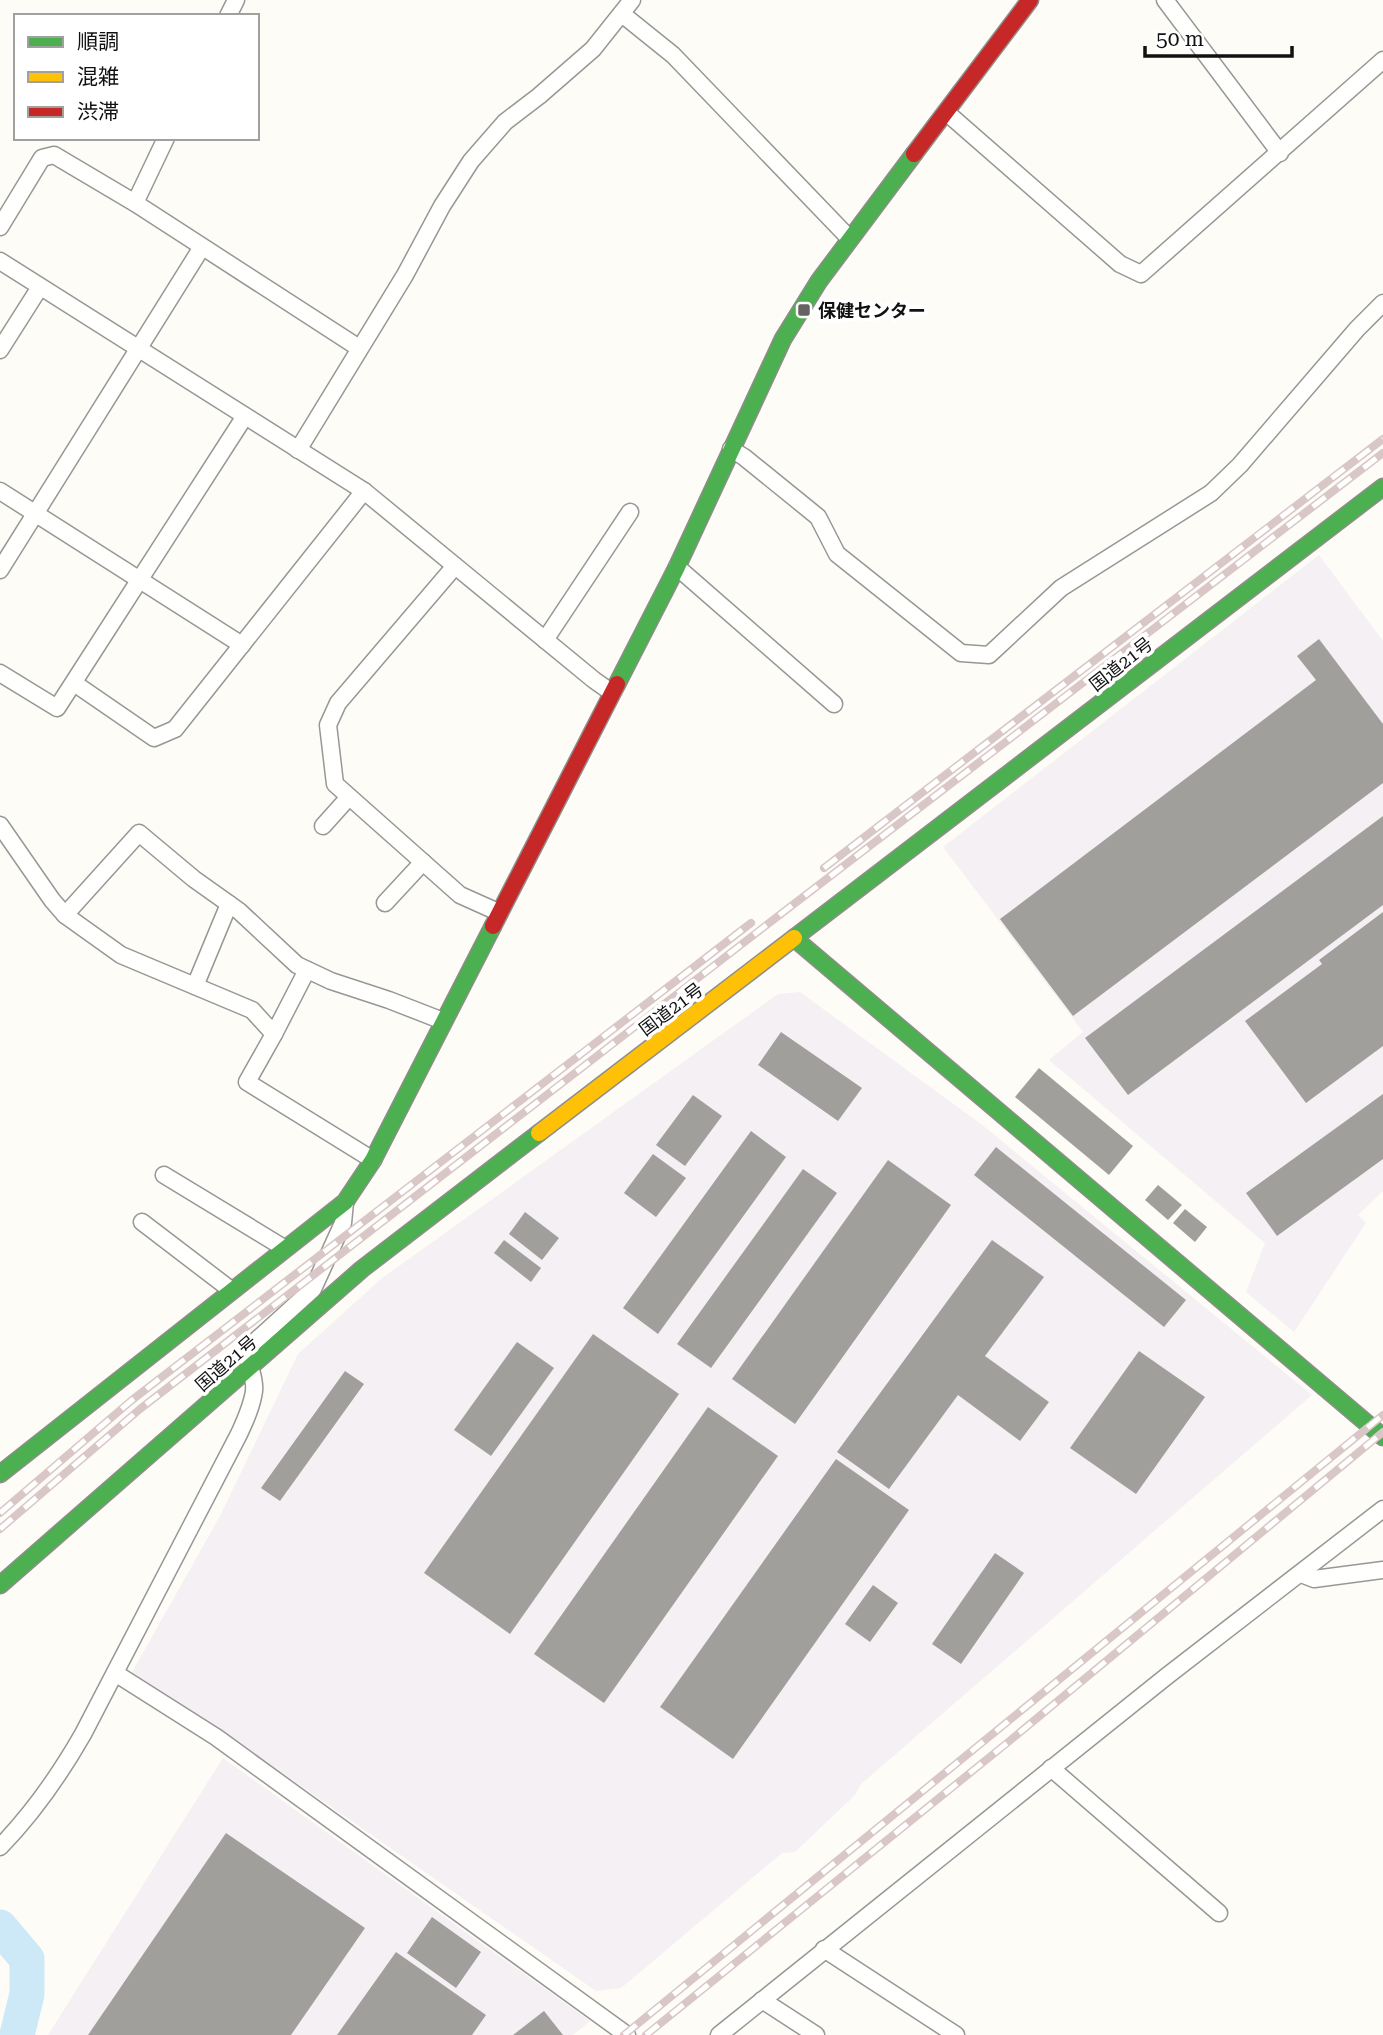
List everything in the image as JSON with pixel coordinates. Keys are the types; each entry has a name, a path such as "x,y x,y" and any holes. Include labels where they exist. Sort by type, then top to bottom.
{"main road":[{"path":"0,1474 345,1202 373,1160 677,567 783,339 819,281 1030,0"},
{"name":"国道21号","path":"0,1585 362,1269 1383,487"},
{"path":"794,939 1383,1437"}],"street":[{"path":"298,450 471,161 505,121 539,96 593,49 632,0"},
{"path":"1165,0 1280,153"},
{"path":"622,14 673,55 850,239"},
{"path":"946,112 1120,264 1141,274 1383,60"},
{"path":"135,204 165,140"},
{"path":"0,227 42,158 54,155 359,348"},
{"path":"0,570 202,247"},
{"path":"0,261 364,491 611,692"},
{"path":"0,351 40,287"},
{"path":"731,449 818,517 837,554 961,653 989,655 1061,588 1211,493 1240,465 1383,303"},
{"path":"0,673 57,708 245,416"},
{"path":"0,491 242,645"},
{"path":"74,683 154,738 175,729 364,491"},
{"path":"545,640 630,512"},
{"path":"455,566 338,703 328,725 335,784 460,895 498,912"},
{"path":"677,567 834,705"},
{"path":"323,826 349,796"},
{"path":"0,825 65,915 121,955 252,1010 274,1034"},
{"path":"65,915 139,833 229,904 297,965 331,981 443,1021"},
{"path":"385,903 423,862"},
{"path":"195,986 229,904"},
{"path":"307,970 247,1082 373,1160"},
{"path":"164,1175 284,1248"},
{"path":"0,1847 29,1817 60,1775 115,1673 250,1409 254,1389 247,1356 249,1347 313,1289 343,1223 345,1202"},
{"path":"142,1222 231,1290"},
{"path":"719,2035 1051,1768 1383,1509"},
{"path":"1301,1574 1314,1579 1383,1570"},
{"path":"115,1673 216,1737 627,2035"},
{"path":"1051,1768 1219,1913"},
{"path":"824,1949 932,2029 956,2035"},
{"path":"762,2000 816,2035"}],"shaded area":[{"path":"1319,555 1383,641 1383,1191 1358,1215 1366,1223 1294,1332 1246,1292 1265,1243 1049,1060 1083,1032 943,847"},
{"path":"800,992 981,1124 1312,1395 861,1784 855,1795 795,1852 782,1853 621,1988 596,1991 208,1721 131,1674 220,1516 298,1354 381,1279 778,994"},
{"path":"223,1758 590,2021 573,2035 48,2035"}],"building":[{"path":"1319,639 1383,724 1383,783 1073,1016 1000,919 1316,680 1297,656"},
{"path":"1383,816 1383,905 1128,1095 1085,1038"},
{"path":"1383,912 1383,1046 1306,1103 1245,1021 1322,964 1319,960"},
{"path":"781,1032 862,1088 838,1121 758,1065"},
{"path":"1039,1068 1133,1146 1109,1175 1015,1097"},
{"path":"1383,1094 1383,1159 1277,1236 1246,1193"},
{"path":"693,1095 722,1116 685,1166 656,1145"},
{"path":"751,1131 786,1157 658,1334 623,1308"},
{"path":"996,1147 1186,1300 1164,1327 974,1175"},
{"path":"653,1154 686,1178 656,1217 624,1193"},
{"path":"888,1160 951,1205 795,1424 732,1379"},
{"path":"803,1169 837,1193 711,1368 677,1344"},
{"path":"1158,1185 1182,1205 1168,1220 1145,1200"},
{"path":"1185,1209 1207,1227 1195,1242 1173,1223"},
{"path":"525,1212 559,1238 542,1260 509,1234"},
{"path":"504,1240 541,1268 531,1282 494,1253"},
{"path":"992,1240 1044,1277 985,1356 1049,1402 1020,1441 958,1395 889,1489 837,1452"},
{"path":"593,1334 679,1394 510,1634 424,1573"},
{"path":"517,1342 554,1368 491,1456 454,1430"},
{"path":"1139,1351 1205,1397 1136,1494 1070,1448"},
{"path":"345,1371 364,1384 280,1501 261,1488"},
{"path":"708,1407 778,1456 604,1703 534,1654"},
{"path":"836,1459 909,1510 733,1759 660,1707"},
{"path":"995,1553 1024,1573 961,1664 932,1644"},
{"path":"873,1585 898,1603 870,1642 845,1624"},
{"path":"226,1833 365,1928 291,2035 88,2035"},
{"path":"432,1917 481,1952 456,1988 407,1953"},
{"path":"396,1952 486,2015 472,2035 337,2035"},
{"path":"544,2011 563,2035 513,2035"}],"waterway":[{"path":"0,1927 27,1959 27,1994 17,2035"}],"railway":[{"path":"824,868 1383,439"},
{"path":"0,1529 140,1409 1383,453"},
{"path":"0,1513 132,1400 751,923"},
{"path":"624,2035 1383,1415"},
{"path":"646,2035 1007,1743 1383,1432"}],"traffic: fast":[{"path":"617,684 677,567 783,339 819,281 914,154"},
{"path":"794,938 1383,487"},
{"path":"0,1474 345,1202 373,1160 493,926"},
{"path":"795,939 1383,1437"},
{"path":"0,1585 362,1269 539,1133"}],"traffic: slow":[{"path":"539,1133 794,938"}],"traffic: jam":[{"path":"914,154 1030,0"},
{"path":"493,926 617,684"}],"place":[{"name":"保健センター","path":"804,310"}]}
